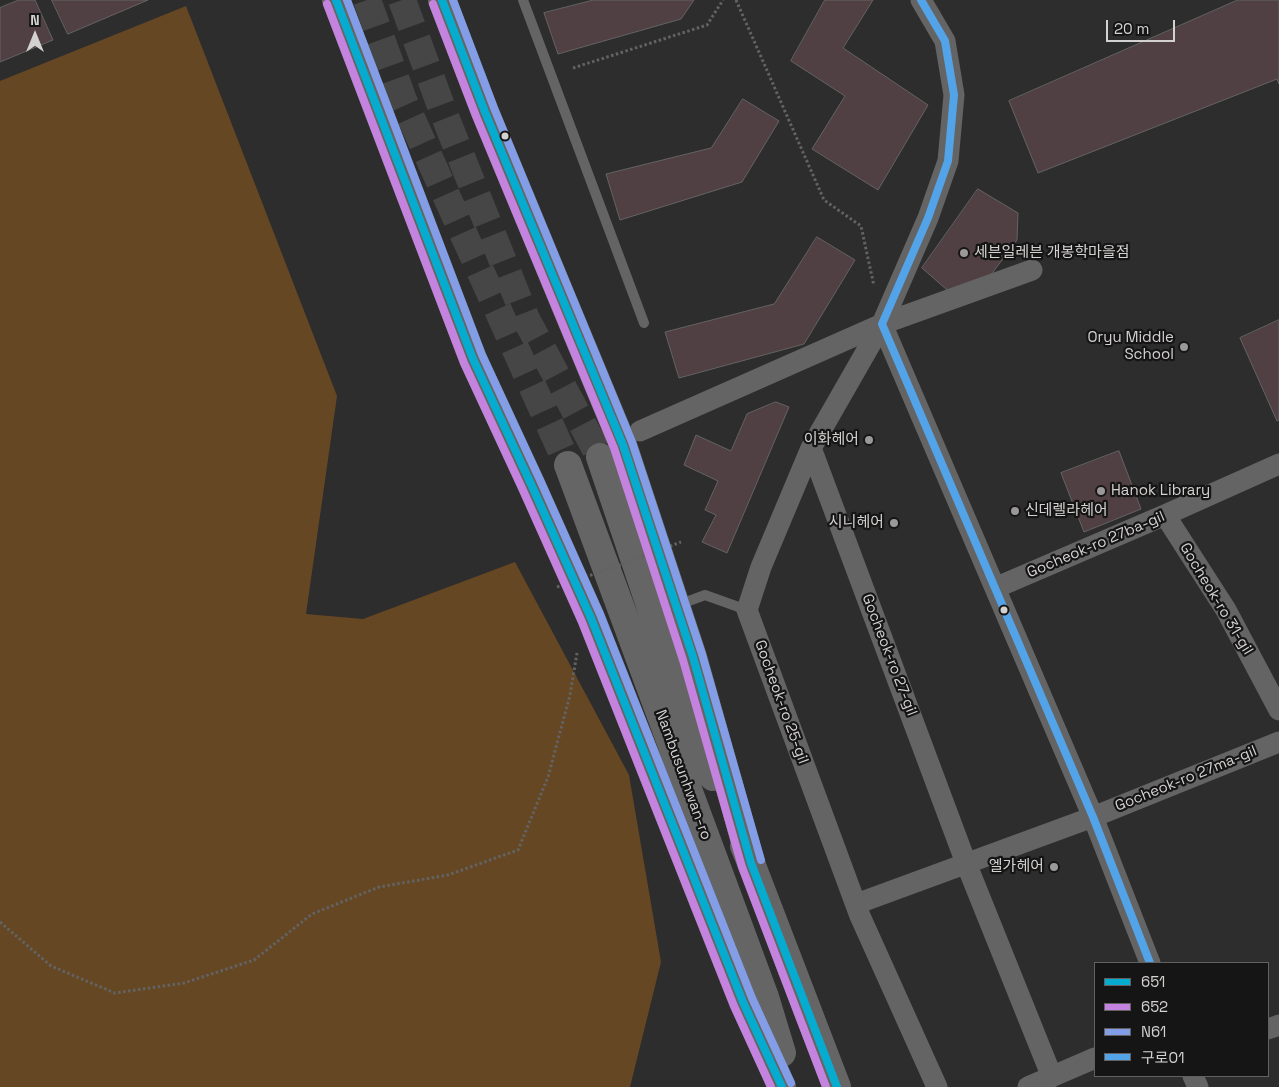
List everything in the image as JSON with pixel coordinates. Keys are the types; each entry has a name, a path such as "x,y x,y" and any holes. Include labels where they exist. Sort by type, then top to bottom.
{"main road":[{"name":"Nambusunhwan-ro","path":"336,0 473,359 591,618 743,1002 782,1087"},
{"name":"Nambusunhwan-ro","path":"442,0 489,121 623,445 693,657 751,863"},
{"name":"Nambusunhwan-ro","path":"600,457 694,736 751,863 837,1087"},
{"name":"Nambusunhwan-ro","path":"568,465 762,987 793,1087"}],"street":[{"path":"747,610 761,567 811,448 882,324 928,218 948,161 954,95 944,41 921,0"},
{"path":"640,431 882,324 1032,270"},
{"path":"882,324 1093,817 1150,962"},
{"name":"Gocheok-ro 27-gil","path":"811,448 966,863 1052,1077"},
{"name":"Gocheok-ro 27ba-gil","path":"995,588 1279,464"},
{"name":"Gocheok-ro 31-gil","path":"1164,515 1226,610 1279,710"},
{"name":"Gocheok-ro 25-gil","path":"747,610 860,916 936,1087"},
{"name":"Gocheok-ro 27ma-gil","path":"1093,817 1279,742"},
{"path":"856,904 1093,817"},
{"path":"1028,1087 1094,1058"}],"lane":[{"path":"523,0 644,323"},
{"path":"676,606 705,595 747,610"}],"path":[{"path":"573,68 707,25 723,0"},
{"path":"736,0 824,200 860,226 882,324"},
{"path":"557,587 681,542"},
{"path":"0,922 51,966 115,993 184,983 254,960 312,914 379,887 448,875 518,850 548,776 570,695 578,646 591,618"}],"shaded area":[{"path":"186,6 337,396 306,614 363,619 515,562 629,775 661,962 630,1087 0,1087 0,81"}],"building":[{"path":"19,0 35,0 53,40 0,62 0,8"},
{"path":"52,0 148,0 68,34"},
{"path":"594,0 694,0 681,19 558,54 544,13"},
{"path":"825,0 873,0 843,48 928,105 878,190 812,149 845,96 791,61"},
{"path":"1238,0 1279,0 1279,84 1277,79 1038,173 1009,101"},
{"path":"743,99 779,121 742,182 620,220 606,174 711,148"},
{"path":"978,189 1018,213 1017,240 987,280 954,296 922,268"},
{"path":"817,237 855,260 804,344 679,378 665,332 774,304"},
{"path":"1279,320 1279,420 1277,421 1240,338"},
{"path":"776,402 789,407 727,553 702,542 716,515 705,510 718,481 684,465 696,435 731,451 747,414"},
{"name":"Hanok Library","path":"1119,451 1141,509 1084,532 1061,473"}],"tunnel":[{"path":"367,0 403,100 568,465"},
{"path":"402,0 444,114 526,319 600,457"}],"transit line":[{"name":"651","path":"336,0 473,359 591,618 743,1002 782,1087"},
{"name":"N61","path":"347,0 482,355 600,614 752,998 791,1083"},
{"name":"651","path":"442,0 485,112 623,445 693,657 751,863 837,1087"},
{"name":"N61","path":"453,0 494,108 632,442 702,654 761,860"},
{"name":"구로01","path":"921,0 945,41 954,95 948,161 928,218 882,324 1093,817 1150,962"},
{"name":"652","path":"327,4 464,363 582,622 734,1006 771,1087"},
{"name":"652","path":"433,4 476,116 614,448 683,660 742,867 826,1087"}],"place":[{"name":"세븐일레븐 개봉학마을점","path":"964,253"},
{"name":"Oryu Middle School","path":"1184,347"},
{"name":"이화헤어","path":"869,440"},
{"name":"Hanok Library","path":"1101,491"},
{"name":"신데렐라헤어","path":"1015,511"},
{"name":"시니헤어","path":"894,523"},
{"name":"엘가헤어","path":"1054,867"}]}
